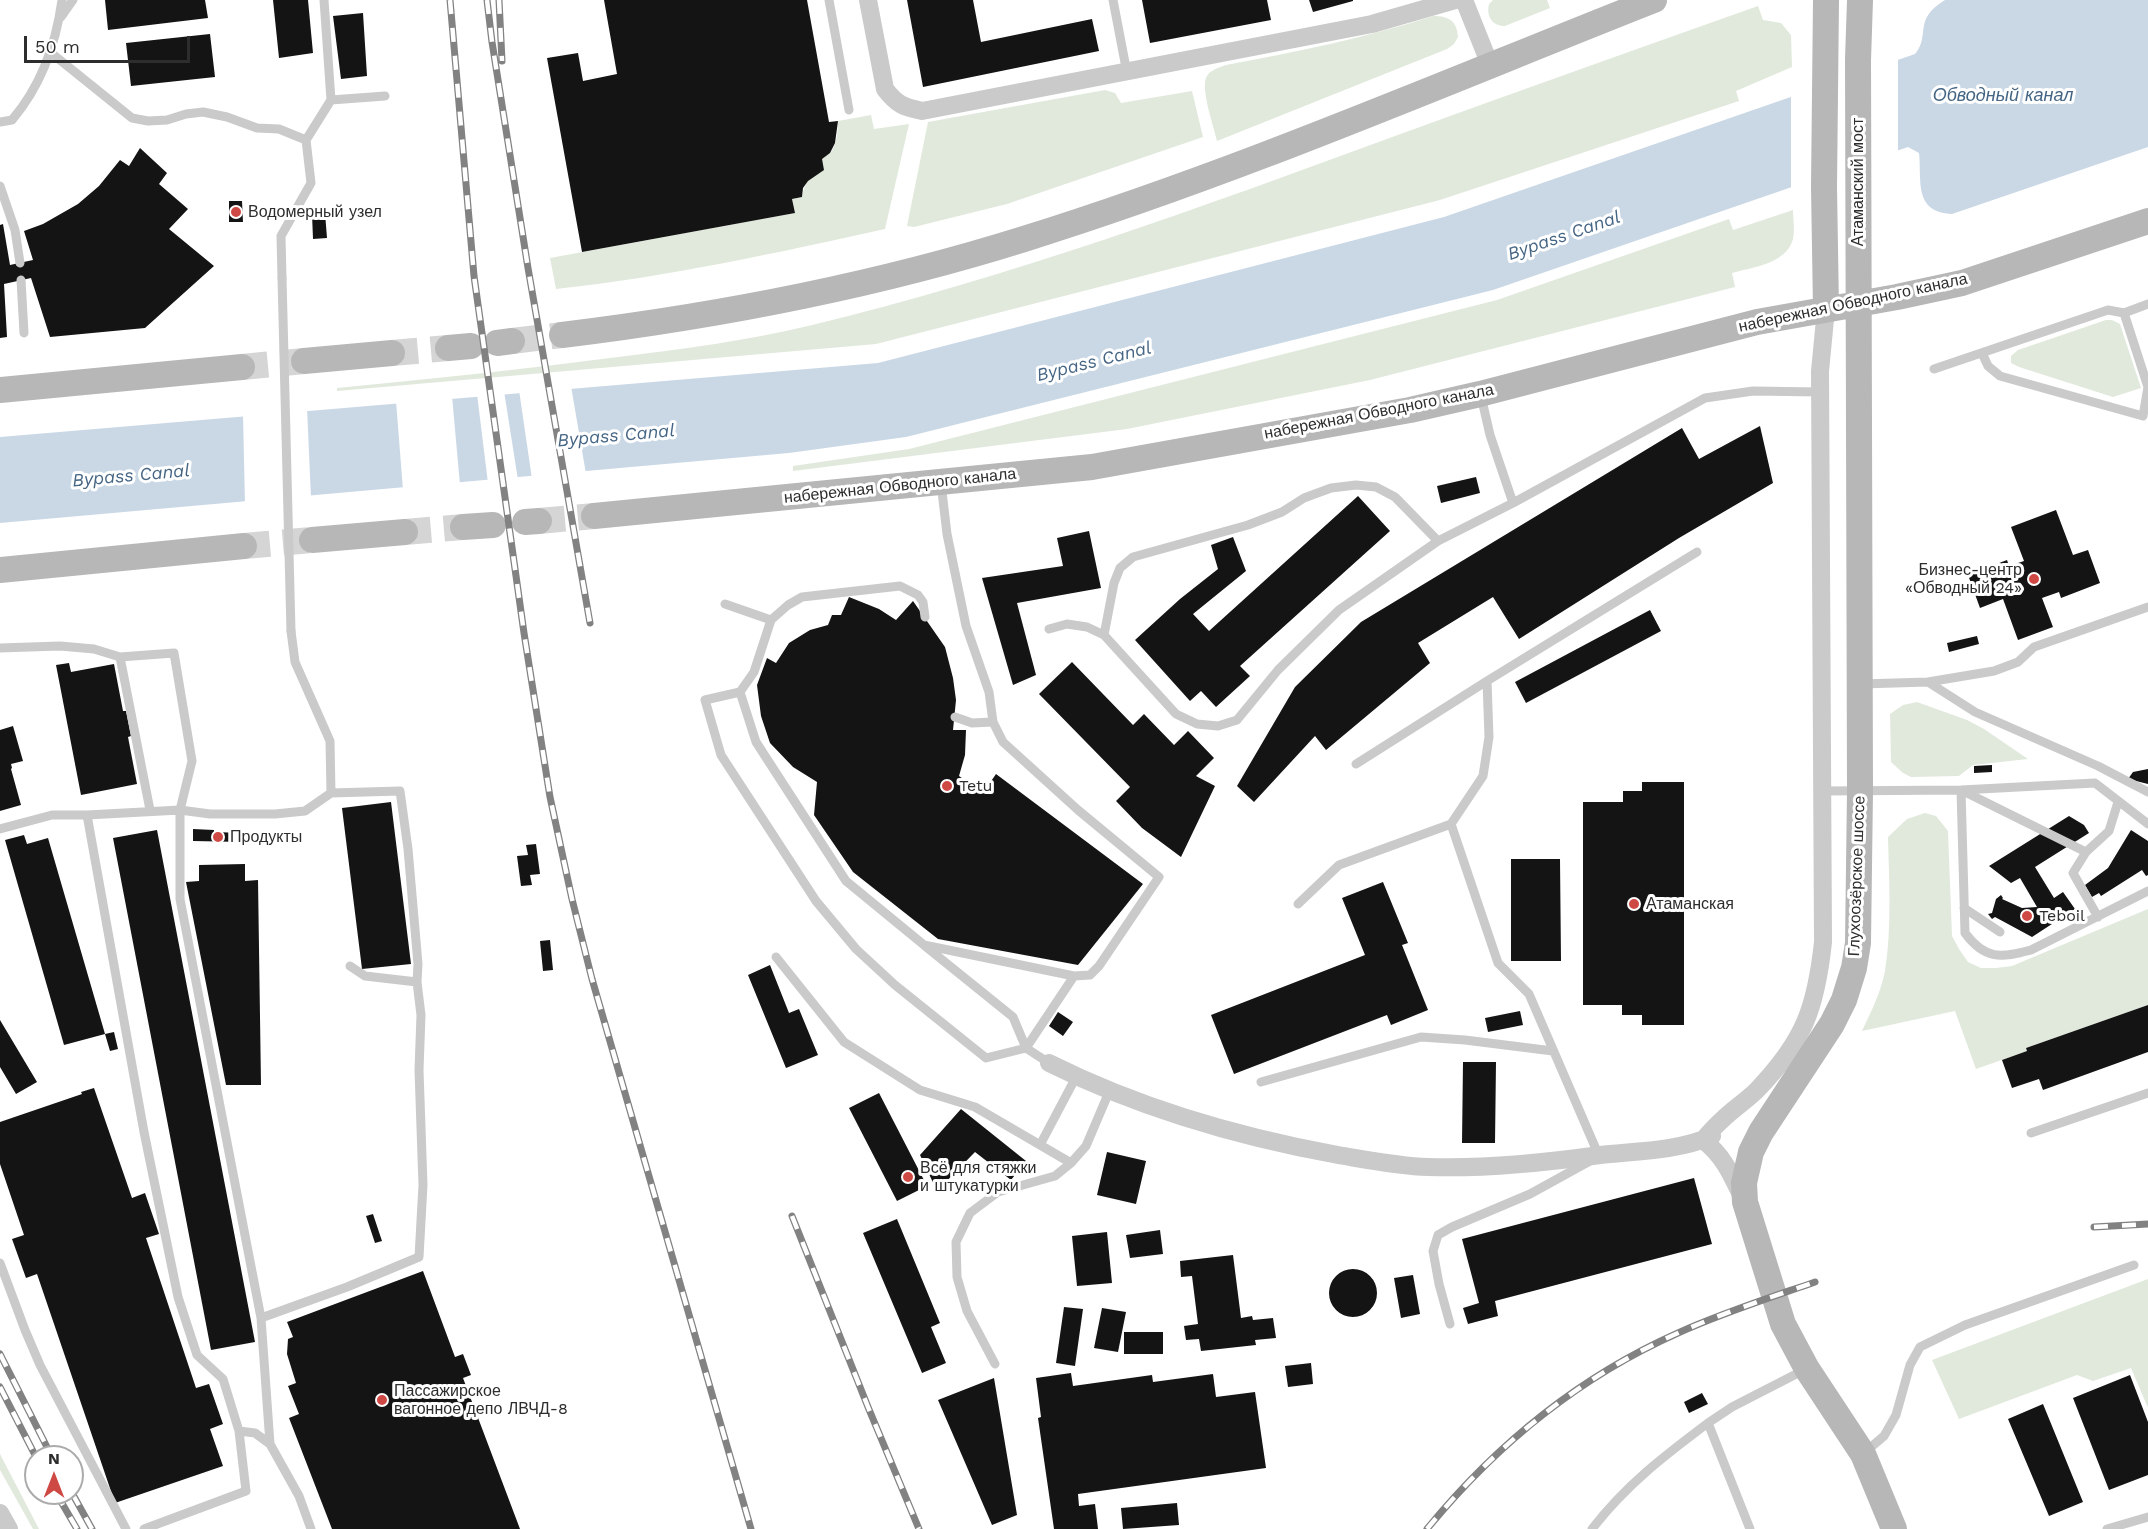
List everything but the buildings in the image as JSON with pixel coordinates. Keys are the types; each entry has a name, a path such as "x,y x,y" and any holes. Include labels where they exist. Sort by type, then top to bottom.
{"main road":[{"path":"562,335 680,319 876,280 1023,239 1250,162 1654,0"},
{"name":"Атаманский мост","path":"1826,0 1824,71 1826,309"},
{"name":"Атаманский мост","path":"1859,304 1858,60 1860,0"},
{"name":"набережная Обводного канала","path":"594,516 1092,467 1410,410 1757,322 1962,283 2148,222"},
{"name":"Глухоозёрское шоссе","path":"1859,304 1860,903 1858,943 1854,968 1840,1008 1761,1132 1751,1152 1744,1183 1745,1202 1783,1324 1807,1369 1863,1454 1894,1529"},
{"path":"304,361 392,353"},
{"path":"0,390 242,367"},
{"path":"463,527 493,525"},
{"path":"312,540 405,532"},
{"path":"0,570 244,546"}],"street":[{"path":"868,0 885,89 894,101 906,108 922,111 1372,24 1455,0"},
{"path":"1464,0 1490,65"},
{"name":"Глухоозёрское шоссе","path":"1703,1140 1722,1119 1757,1090 1786,1055 1806,1022 1819,980 1823,942 1820,392 1826,309"},
{"path":"1049,1063 1109,1092 1227,1129 1299,1148 1427,1167 1492,1167 1548,1163 1703,1140 1732,1127 1750,1113 1785,1073 1812,1055"},
{"path":"1703,1140 1726,1163 1745,1202"},
{"path":"0,1513 9,1529"}],"lane":[{"path":"0,122 12,120 37,86 60,19 62,0"},
{"path":"60,19 73,0"},
{"path":"324,0 331,100 306,140 311,183 280,236 291,631 295,662 330,741 331,793"},
{"path":"829,0 849,110"},
{"path":"1113,0 1127,73"},
{"path":"50,52 132,118 148,121 167,120 202,112 227,117 252,127 279,129 306,140"},
{"path":"331,100 385,96"},
{"path":"0,186 15,230 20,263"},
{"path":"21,280 24,333"},
{"path":"1934,369 2108,310 2124,313 2148,304"},
{"path":"1982,352 1988,366 2001,376 2143,416 2148,387 2124,313"},
{"path":"1048,629 1067,624 1087,627 1104,635 1176,714 1197,724 1218,726 1237,720 1278,670 1339,610 1438,541 1706,398 1753,391 1820,392"},
{"path":"1480,394 1490,435 1513,503"},
{"path":"924,945 1074,976 1090,975 1099,966 1159,877 1078,810 1002,742 993,722 989,692 966,626 957,588 941,483"},
{"path":"1104,635 1114,583 1120,568 1133,557 1248,525 1282,512 1304,498 1331,488 1356,485 1376,487 1395,497 1438,541"},
{"path":"1356,764 1697,552"},
{"path":"925,616 918,595 900,586 802,597 788,605 771,620 754,672 740,692 705,700 721,755 816,901 856,949 887,978 986,1058 1026,1048 1074,976"},
{"path":"724,604 771,620"},
{"path":"1858,684 1928,682 1994,670 2018,662 2034,647 2148,607"},
{"path":"0,648 60,646 94,649 120,657 174,653 192,761 180,810 180,900 261,1318 270,1444"},
{"path":"120,657 150,810"},
{"path":"1298,904 1339,865 1451,824 1483,776 1489,737 1487,681"},
{"path":"1928,682 1975,712 2097,766 2148,792"},
{"path":"740,692 756,742 846,881 1013,1017 1026,1048 1049,1063"},
{"path":"955,717 972,723 993,722"},
{"path":"1822,791 1961,790 2094,783 2148,824"},
{"path":"1961,790 2086,852"},
{"path":"1961,790 1965,933 1974,946 1995,956 2013,955 2031,950 2148,891"},
{"path":"0,829 52,815 150,810 253,815 305,811 331,793 400,791 408,849 421,1015 419,1070 423,1185 419,1257 347,1287 261,1318"},
{"path":"2098,917 2073,873 2086,852 2109,831 2118,802"},
{"path":"87,815 144,1132 178,1297 197,1355 223,1379 239,1431 246,1491 144,1529"},
{"path":"1450,1324 1433,1251 1438,1235 1530,1194 1599,1156 1529,994 1498,963 1451,824"},
{"path":"1964,908 2001,932"},
{"path":"777,957 844,1042 920,1090 975,1107 1071,1163"},
{"path":"350,966 365,976 417,982"},
{"path":"1261,1082 1421,1037 1553,1051"},
{"path":"1040,1145 1076,1077"},
{"path":"995,1364 967,1311 957,1277 956,1242 970,1213 998,1192 1055,1176 1071,1163 1086,1146 1109,1092"},
{"path":"2031,1133 2148,1093"},
{"path":"0,1263 40,1365 126,1529"},
{"path":"1863,1454 1884,1436 1896,1415 1910,1365 1920,1347 1965,1325 2134,1265"},
{"path":"1592,1529 1612,1502 1656,1462 1708,1423 1732,1407 1807,1369"},
{"path":"1708,1423 1750,1529"},
{"path":"239,1431 255,1433 270,1444 299,1496 311,1529"},
{"path":"2107,1529 2121,1527 2148,1517"}],"shaded area":[{"path":"1493,0 1547,0 1550,8 1500,26 1489,16 1489,4"},
{"path":"1758,6 1763,20 1781,23 1791,35 1792,67 1736,91 1739,101 1440,200 876,344 337,391 337,388 548,366 713,344 808,326 883,307 1031,264 1177,215"},
{"path":"1433,16 1448,18 1456,27 1458,37 1447,49 1217,141 1205,91 1206,78 1214,70 1226,65 1356,38"},
{"path":"1105,90 1115,93 1121,103 1192,91 1203,137 1007,204 914,227 907,226 928,122"},
{"path":"871,115 874,129 909,124 885,229 681,271 556,289 550,258 794,213 792,199 802,197 812,172 832,150 837,138 838,121"},
{"path":"1793,210 1794,236 1789,247 1783,254 1768,263 1732,273 1735,287 1370,380 1127,429 793,471 793,466 909,449 1497,300 1729,219 1733,230"},
{"path":"2106,320 2120,324 2141,388 2113,397 2011,363 2011,356 2018,350"},
{"path":"1917,702 1967,720 2028,759 1973,765 1959,776 1911,777 1903,773 1891,762 1890,714 1903,705"},
{"path":"1925,813 1936,816 1948,831 1952,936 1968,962 1981,968 2012,966 2148,909 2148,1005 2026,1048 2027,1051 1976,1069 1955,1011 1862,1031 1885,971 1889,921 1888,837 1907,819"},
{"path":"2148,1279 2148,1408 2131,1368 2093,1381 2077,1375 1959,1419 1932,1360"},
{"path":"0,1454 24,1500 24,1505 27,1505 39,1529 33,1529 0,1470"}],"water":[{"name":"Обводный канал","path":"1945,0 2148,0 2148,147 1952,214 1940,212 1925,201 1920,184 1919,153 1908,147 1493,290 906,437 789,453 0,523 0,437 878,363 1444,217 1915,54 1920,47 1925,21 1935,7"}],"pier":[{"path":"1898,57 1898,153 1791,191 1791,94"},
{"path":"571,386 586,474 532,479 519,390"},
{"path":"504,391 518,480 488,483 477,394"},
{"path":"452,396 460,485 403,490 396,401"},
{"path":"307,408 311,498 245,504 243,414"}],"tunnel":[{"path":"512,341 562,335"},
{"path":"392,353 448,348"},
{"path":"242,367 304,361"},
{"path":"539,521 594,516"},
{"path":"405,532 463,527"},
{"path":"244,546 312,540"}],"railway":[{"path":"450,0 474,276 524,633 550,797 592,979 751,1529"},
{"path":"487,0 528,268 590,623"},
{"path":"499,0 502,61"},
{"path":"792,1216 919,1529"},
{"path":"2094,1227 2148,1224"},
{"path":"1427,1529 1453,1499 1510,1442 1573,1392 1642,1351 1678,1333 1815,1282"},
{"path":"0,1354 46,1445"},
{"path":"0,1387 30,1445"},
{"path":"63,1505 77,1529"},
{"path":"79,1505 92,1529"}],"place":[{"name":"Водомерный узел","path":"236,212"},
{"name":"Бизнес-центр «Обводный 24»","path":"2034,579"},
{"name":"Tetu","path":"947,786"},
{"name":"Продукты","path":"218,837"},
{"name":"Атаманская","path":"1634,904"},
{"name":"Teboil","path":"2027,916"},
{"name":"Всё для стяжки и штукатурки","path":"908,1177"},
{"name":"Пассажирское вагонное депо ЛВЧД-8","path":"382,1400"}],"water label":[{"name":"Bypass Canal","path":"1564,236"},
{"name":"Bypass Canal","path":"1094,362"},
{"name":"Bypass Canal","path":"616,436"},
{"name":"Bypass Canal","path":"131,476"}]}
